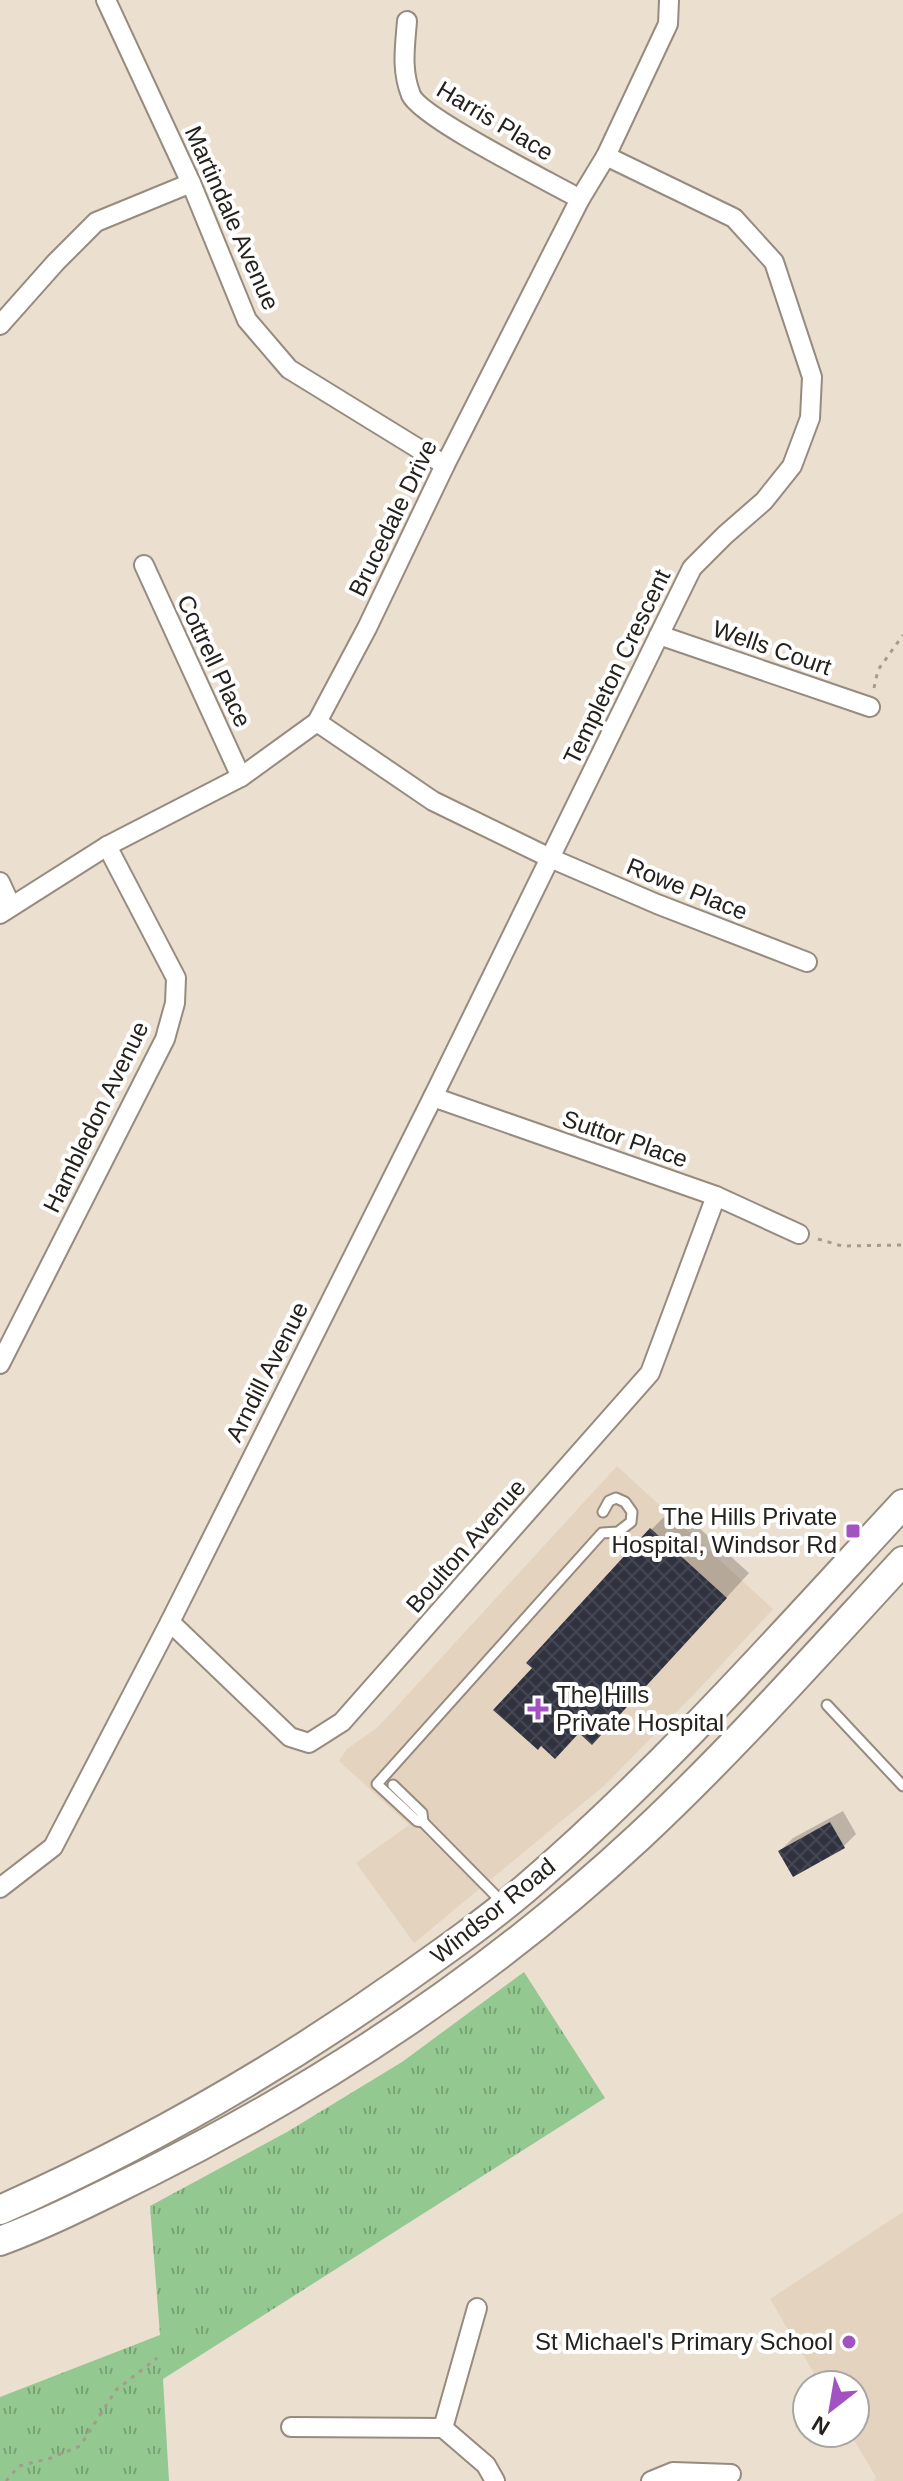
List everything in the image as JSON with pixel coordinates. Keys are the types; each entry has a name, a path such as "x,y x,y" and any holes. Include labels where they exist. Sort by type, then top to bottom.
{"main road":[{"name":"Windsor Road","path":"0,2210 117,2154 242,2086 361,2010 505,1905 640,1784 903,1504"},
{"name":"Windsor Road","path":"0,2241 45,2224 221,2137 316,2082 482,1968 597,1873 716,1763 903,1561"},
{"path":"396,2029 407,2006 460,1964 483,1941 505,1905 524,1905 597,1873"}],"street":[{"name":"Martindale Avenue","path":"106,0 191,183 247,320 289,369 445,465"},
{"name":"Brucedale Drive","path":"6,910 107,846 241,777 317,722 367,628 445,465 580,199 606,156 668,24 669,0"},
{"name":"Harris Place","path":"407,21 403,67 412,99 445,125 580,199"},
{"name":"Templeton Crescent","path":"550,858 692,568 764,501 792,466 810,418 812,377 774,262 734,218 606,156"},
{"path":"0,325 96,222 191,183"},
{"name":"Cottrell Place","path":"144,565 241,777"},
{"name":"Wells Court","path":"659,635 870,707"},
{"name":"Rowe Place","path":"317,722 433,801 550,858 657,904 807,962"},
{"name":"Hambledon Avenue","path":"0,1364 165,1039 175,1003 176,978 107,846"},
{"name":"Arndill Avenue","path":"0,1888 53,1847 170,1622 550,858"},
{"path":"0,882 6,910"},
{"name":"Suttor Place","path":"433,1097 716,1196 799,1234"},
{"name":"Boulton Avenue","path":"170,1622 290,1737 309,1743 342,1722 650,1373 716,1196"},
{"path":"443,2428 477,2308"},
{"path":"291,2427 443,2428 486,2465 495,2481"},
{"path":"651,2481 673,2472 731,2474"}],"lane":[{"path":"505,1905 423,1822 417,1821 377,1784 602,1533 618,1532 631,1522 632,1512 625,1502 616,1498 609,1501 603,1512"},
{"path":"827,1705 903,1786"},
{"path":"393,1785 422,1813 423,1822"}],"path":[{"path":"870,707 878,670 903,635"},
{"path":"799,1234 842,1246 903,1245"},
{"path":"6,2481 19,2466 80,2446 116,2390 157,2358"}],"shaded area":[{"name":"The Hills Private Hospital","path":"617,1466 773,1609 605,1785 414,1943 356,1863 409,1825 339,1761 347,1749 378,1727"},
{"name":"St Michael's Primary School","path":"903,2212 903,2481 874,2481 876,2477 859,2449 871,2449 871,2369 812,2369 770,2299"}],"green space":[{"path":"524,1972 605,2098 163,2379 169,2481 0,2481 0,2397 160,2335 150,2206 287,2132 402,2062"}],"building":[{"path":"650,1528 727,1598 592,1745 579,1733 555,1759 541,1746 538,1750 493,1710 532,1668 526,1663"},
{"path":"830,1822 845,1848 793,1877 778,1851"}],"place":[{"name":"The Hills Private Hospital, Windsor Rd","path":"853,1531"},
{"name":"The Hills Private Hospital","path":"538,1709"},
{"name":"St Michael's Primary School","path":"849,2342"}]}
